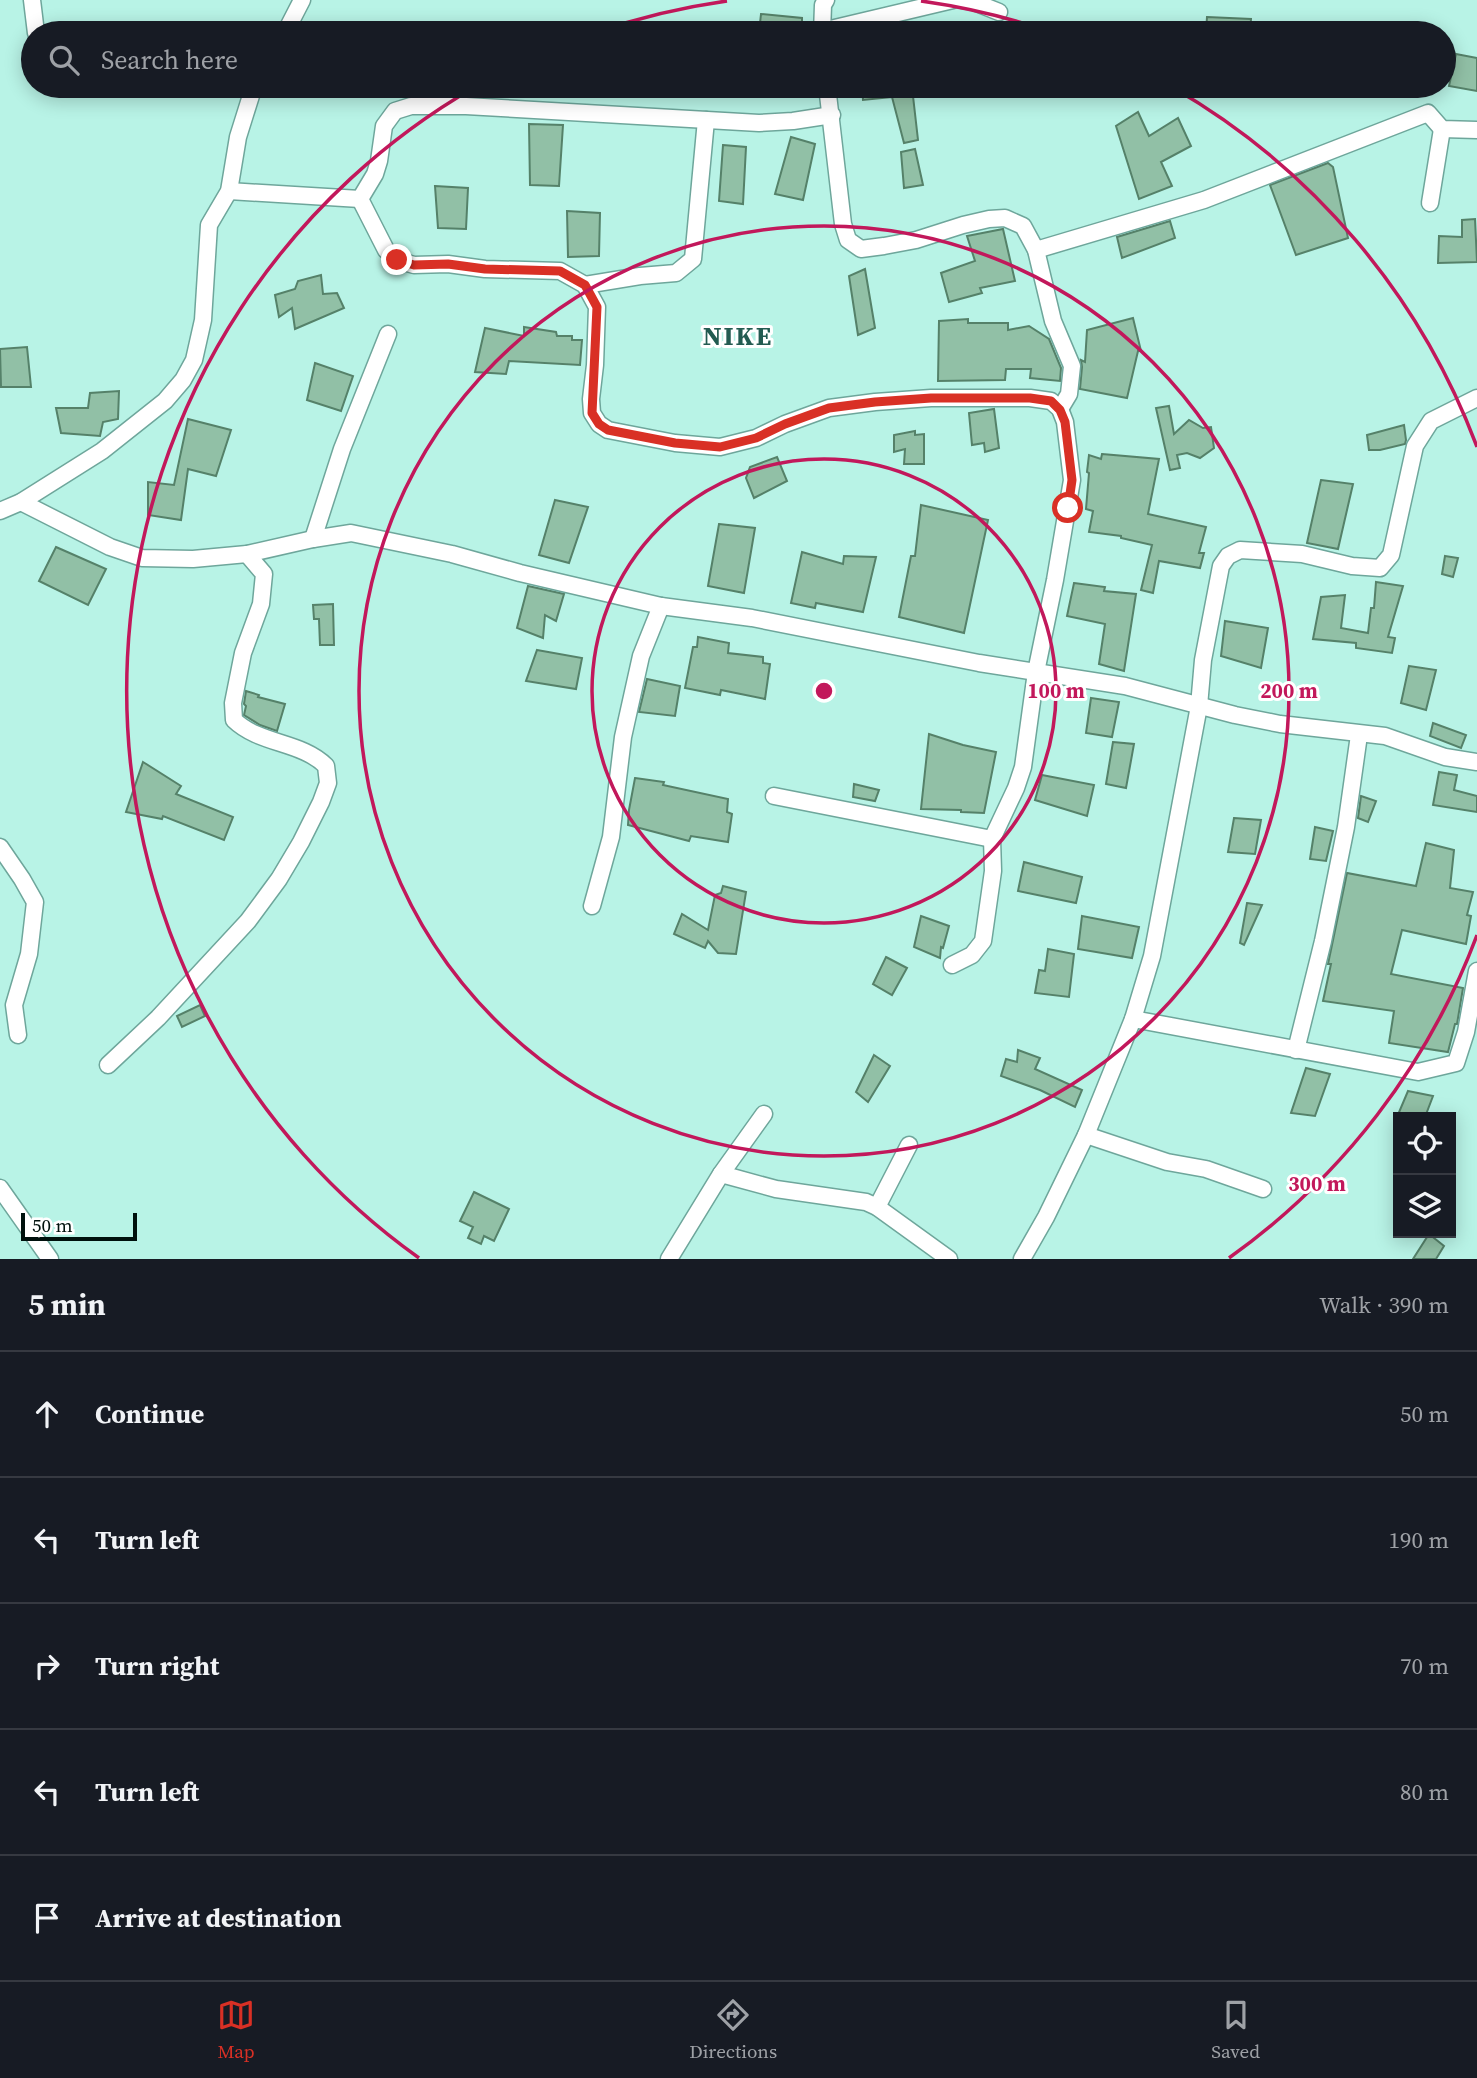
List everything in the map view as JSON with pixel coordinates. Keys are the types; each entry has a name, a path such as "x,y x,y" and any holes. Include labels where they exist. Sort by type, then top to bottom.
{"street":[{"path":"32,0 35,21"},
{"path":"291,21 302,0"},
{"path":"822,21 823,5 826,0"},
{"path":"862,21 953,0"},
{"path":"961,0 999,12"},
{"path":"0,511 21,502 102,451 165,401 183,380 194,360 203,320 209,225 229,191 238,137 250,98"},
{"path":"830,98 843,224 848,240 854,244 861,248 884,246 916,240 963,225 1005,218 1023,226 1036,250 1053,321 1072,366 1069,394 1060,410"},
{"path":"360,199 375,174 384,126 395,111 411,106 466,106 759,123 832,115"},
{"path":"1036,250 1204,200 1428,113 1442,129 1477,130"},
{"path":"585,285 676,273 693,259 706,120"},
{"path":"1430,203 1442,129"},
{"path":"229,191 360,199"},
{"path":"360,199 386,250 397,260 414,265 448,264 485,269 560,271 585,285 597,307 592,413 599,424 608,430 675,443 720,447 756,438 829,408 875,402 931,398 1030,398 1051,401 1060,410 1065,422 1072,480 1058,568 1036,672 1023,767 992,839 993,871 983,941 972,955 953,965"},
{"path":"313,539 342,449 388,334"},
{"path":"1023,1259 1087,1135 1133,1019 1152,956 1199,706 1203,660 1220,566 1228,556 1240,550 1302,554 1352,566 1380,568 1391,555 1415,446 1432,421 1477,398"},
{"path":"21,502 110,547 142,558 193,559 247,554 351,533 452,554 661,606 764,620 1036,672 1125,686 1280,724 1385,736 1445,757 1477,762"},
{"path":"108,1065 158,1018 248,921 279,879 301,842 328,783 327,766 317,756 260,737 243,729 234,720 233,703 243,653 261,604 264,574 247,554"},
{"path":"592,906 611,837 623,737 641,656 661,606"},
{"path":"1296,1050 1323,941 1346,827 1359,735"},
{"path":"774,796 992,839"},
{"path":"0,847 22,878 34,902 29,954 14,1005 18,1035"},
{"path":"1133,1019 1418,1073 1456,1063 1466,1032 1477,971"},
{"path":"669,1259 721,1174 764,1114"},
{"path":"1087,1135 1167,1161 1206,1169 1263,1189"},
{"path":"877,1208 909,1145"},
{"path":"721,1174 776,1189 866,1202 949,1259"},
{"path":"0,1188 50,1259"}],"building":[{"path":"761,14 802,18 802,21 760,21"},
{"path":"1207,17 1251,19 1251,21 1207,21"},
{"path":"1456,54 1477,58 1477,91 1456,87"},
{"path":"892,98 913,98 918,140 904,143"},
{"path":"1138,112 1149,136 1178,118 1191,146 1161,162 1172,186 1139,199 1116,126"},
{"path":"529,124 563,125 559,186 530,185"},
{"path":"791,137 815,144 803,200 775,194"},
{"path":"723,145 746,147 743,204 719,201"},
{"path":"915,149 923,185 904,188 901,152"},
{"path":"1328,163 1333,167 1348,238 1296,255 1270,185"},
{"path":"435,186 468,188 466,229 438,228"},
{"path":"567,211 600,213 599,256 568,257"},
{"path":"1475,219 1477,262 1438,263 1439,236 1462,237 1462,220"},
{"path":"1170,221 1175,238 1122,258 1117,237"},
{"path":"1003,229 1015,281 980,288 982,293 949,302 941,273 975,261 967,236"},
{"path":"865,269 875,328 858,335 849,276"},
{"path":"321,275 323,294 337,293 344,308 295,329 292,308 279,317 275,295 295,289 298,281"},
{"path":"1133,318 1141,351 1138,351 1127,398 1080,389 1081,360 1085,362 1087,330"},
{"path":"968,319 968,323 1008,323 1008,330 1029,326 1049,339 1061,368 1060,381 1030,378 1031,369 1006,369 1005,380 938,381 939,321"},
{"path":"524,327 556,332 557,336 572,336 572,340 582,340 580,365 509,361 506,374 475,372 485,328 524,336"},
{"path":"27,347 31,387 1,387 0,349"},
{"path":"315,363 353,376 341,411 307,400"},
{"path":"119,391 118,419 103,422 100,436 61,433 56,408 88,408 90,393"},
{"path":"1169,406 1174,434 1189,420 1203,428 1211,427 1214,448 1200,458 1187,453 1177,455 1180,468 1170,470 1156,408"},
{"path":"994,409 999,448 985,452 984,443 972,445 969,413"},
{"path":"188,419 231,430 216,476 188,469 181,520 148,515 148,482 174,485"},
{"path":"1404,425 1405,444 1369,450 1367,435"},
{"path":"915,431 915,435 924,434 924,464 904,464 905,449 894,452 894,435"},
{"path":"1102,454 1159,459 1148,514 1206,527 1199,553 1204,553 1200,568 1159,561 1153,593 1141,590 1152,545 1121,536 1089,532 1093,511 1086,509 1089,455 1101,459"},
{"path":"777,457 787,481 754,498 746,478 750,467"},
{"path":"1321,480 1353,484 1338,549 1307,543"},
{"path":"555,500 588,507 569,563 539,555"},
{"path":"921,505 988,520 964,633 899,617 911,556 915,556"},
{"path":"719,524 755,528 744,593 708,586"},
{"path":"56,547 106,569 88,605 39,581"},
{"path":"802,552 843,564 844,556 876,557 863,612 816,603 815,608 791,603"},
{"path":"1445,556 1458,558 1453,577 1442,574"},
{"path":"1376,582 1403,586 1388,637 1395,638 1392,653 1356,648 1356,643 1313,639 1321,597 1345,595 1341,628 1368,633"},
{"path":"1074,583 1105,587 1104,591 1136,594 1124,671 1099,664 1105,624 1067,616"},
{"path":"528,586 564,594 556,621 545,615 543,638 517,628"},
{"path":"333,604 334,645 320,645 319,619 314,619 313,605"},
{"path":"1225,621 1268,628 1261,668 1221,656"},
{"path":"698,637 729,643 728,653 763,657 763,663 770,664 765,699 721,690 720,695 685,688 693,647 697,647"},
{"path":"537,650 582,658 576,689 526,681"},
{"path":"1409,666 1436,670 1426,710 1401,703"},
{"path":"647,679 680,686 675,716 639,712"},
{"path":"246,691 285,704 277,731 244,715"},
{"path":"1091,698 1119,702 1112,737 1086,733"},
{"path":"1433,723 1466,735 1461,748 1430,736"},
{"path":"929,734 996,752 984,813 921,809"},
{"path":"1113,742 1134,744 1126,788 1106,784"},
{"path":"143,762 181,786 176,794 233,817 224,840 163,816 162,819 126,812"},
{"path":"1439,772 1457,775 1454,790 1477,796 1477,812 1433,805"},
{"path":"1042,775 1094,785 1087,816 1035,800"},
{"path":"635,778 664,782 663,785 728,799 727,812 732,814 728,842 691,836 689,841 628,825"},
{"path":"854,784 879,790 875,801 853,797"},
{"path":"1361,796 1376,801 1368,822 1358,818"},
{"path":"1234,818 1261,820 1255,854 1228,852"},
{"path":"1315,827 1333,831 1326,861 1310,859"},
{"path":"1426,843 1454,850 1450,888 1473,892 1467,915 1471,916 1466,944 1402,930 1391,974 1463,988 1457,1024 1448,1052 1389,1043 1394,1011 1323,1001 1347,873 1416,886"},
{"path":"1024,862 1082,877 1076,903 1018,891"},
{"path":"723,886 746,892 736,954 718,953 708,941 705,948 674,934 682,914 708,930 715,895 721,893"},
{"path":"1247,903 1262,905 1244,945 1240,943"},
{"path":"921,916 949,926 940,958 914,947"},
{"path":"1082,916 1139,927 1132,958 1078,949"},
{"path":"1048,949 1074,954 1069,997 1035,993 1039,970 1045,971"},
{"path":"886,957 907,968 892,995 873,984"},
{"path":"200,1005 205,1016 182,1027 177,1016"},
{"path":"1018,1050 1040,1058 1035,1069 1082,1090 1075,1107 1040,1090 1001,1076 1006,1059 1017,1062"},
{"path":"874,1055 890,1066 868,1102 856,1092"},
{"path":"1306,1068 1330,1074 1315,1116 1291,1113"},
{"path":"1408,1091 1433,1096 1427,1112 1399,1112"},
{"path":"474,1192 509,1209 494,1241 484,1236 481,1244 468,1238 473,1227 460,1221"},
{"path":"1426,1238 1434,1238 1444,1246 1436,1259 1413,1259"}],"district":[{"name":"NIKE","path":"738,336"}],"route":[{"path":"397,260 414,265 448,264 485,269 560,271 585,285 597,307 592,413 599,424 608,430 675,443 720,447 756,438 829,408 931,398 1030,398 1051,401 1060,410 1065,422 1070,452 1072,480 1068,508"}]}
